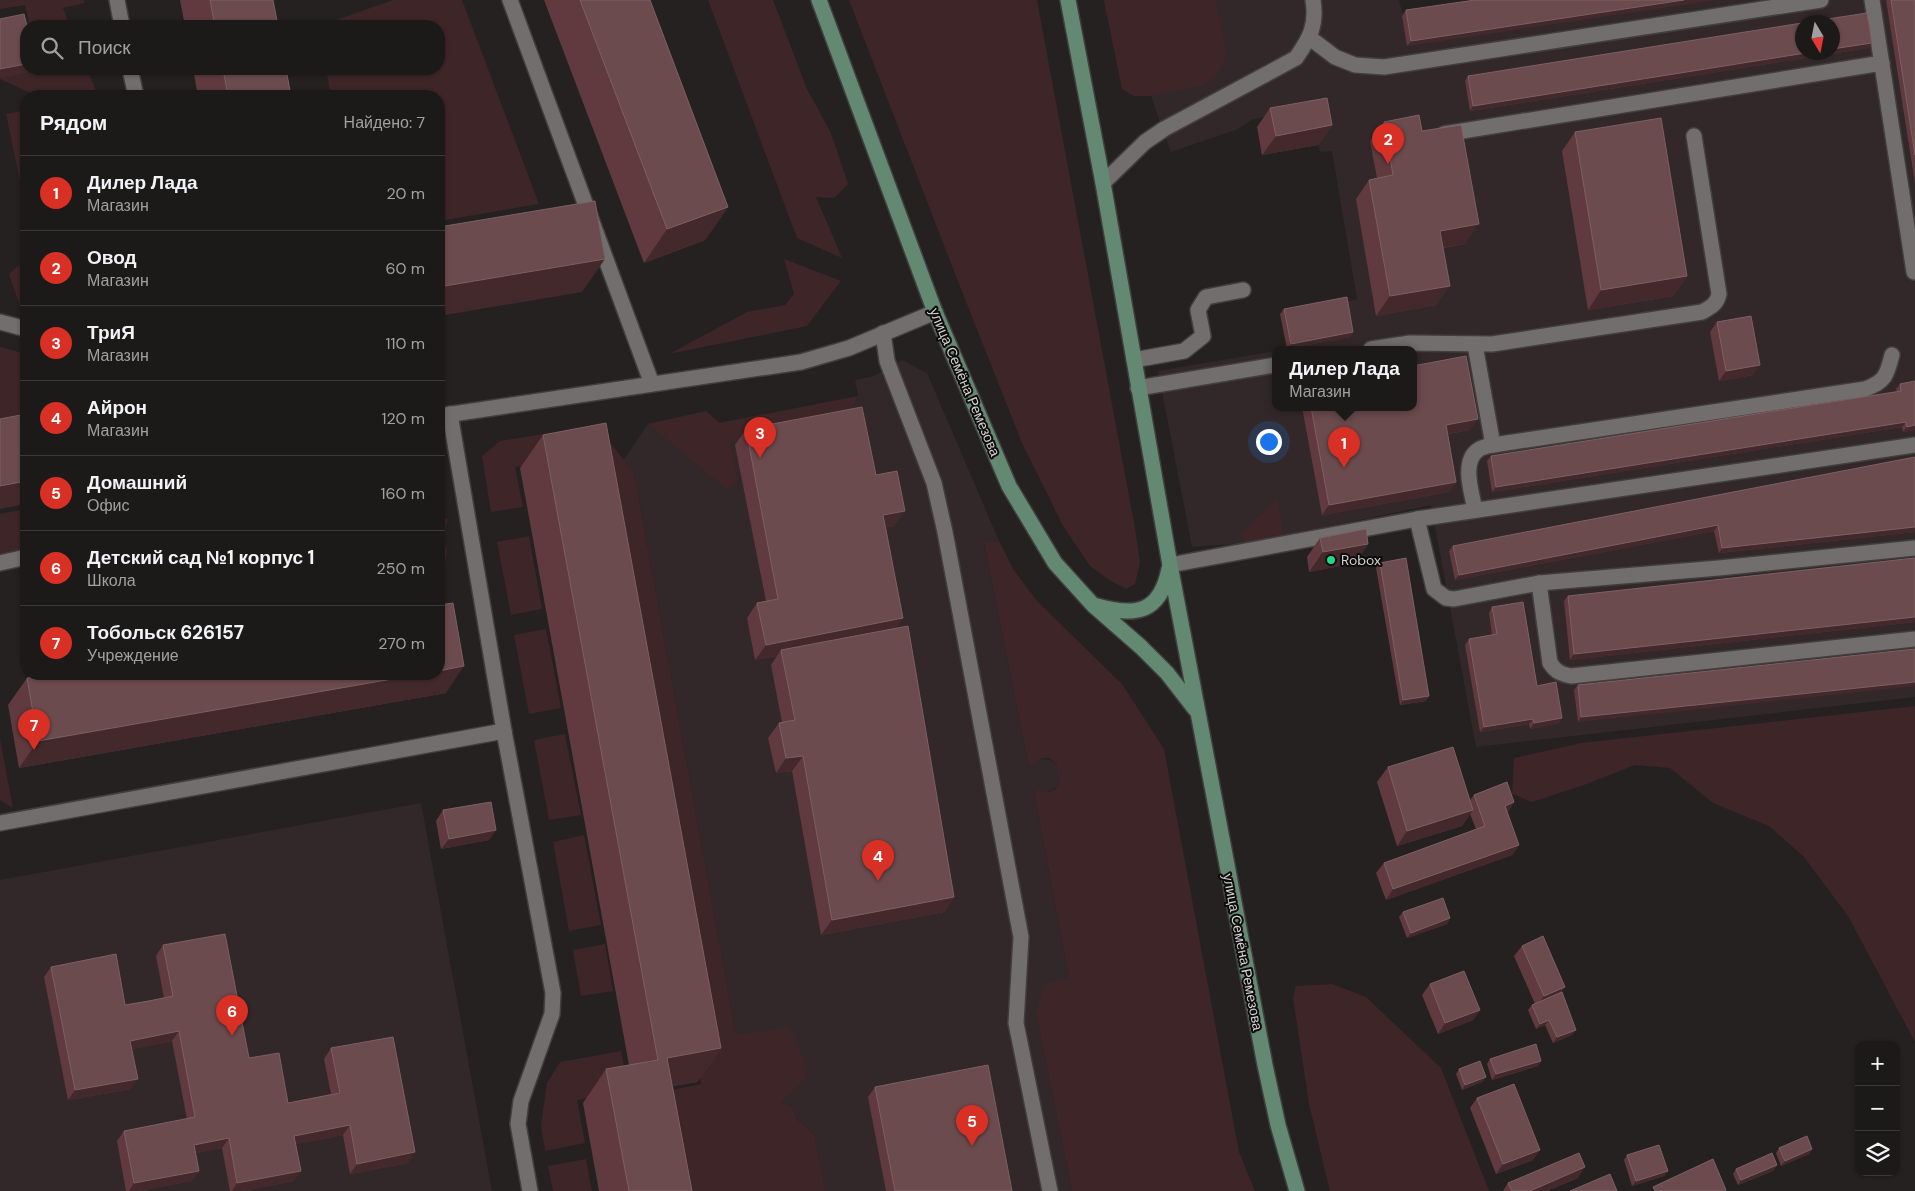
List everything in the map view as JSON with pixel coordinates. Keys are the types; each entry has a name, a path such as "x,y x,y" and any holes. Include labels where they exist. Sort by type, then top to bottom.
{"main road":[{"name":"улица Семёна Ремезова","path":"819,0 935,312 1009,486 1056,563 1093,605 1167,672 1198,712"},
{"name":"улица Семёна Ремезова","path":"1068,0 1170,565 1265,1065 1278,1125 1297,1191"},
{"path":"1093,605 1122,611 1145,608 1156,601 1163,592 1170,565"}],"street":[{"path":"117,0 121,20"},
{"path":"510,0 652,384"},
{"path":"1102,183 1145,142 1164,129 1296,58 1310,38 1315,11 1313,0"},
{"path":"1310,38 1335,57 1355,65 1384,67 1821,0"},
{"path":"1872,0 1914,272"},
{"path":"1432,136 1882,63"},
{"path":"131,75 135,90"},
{"path":"1390,346 1429,342 1475,345 1492,344 1702,312 1712,307 1720,294 1694,136"},
{"path":"1134,360 1184,351 1203,336 1198,310 1206,297 1243,290"},
{"path":"445,415 801,362 848,348 935,312"},
{"path":"0,322 20,327"},
{"path":"883,333 888,361 934,483 946,532 1021,937 1016,1023 1050,1191"},
{"path":"1475,345 1493,445"},
{"path":"1475,510 1468,467 1471,456 1479,449 1493,445 1865,389 1878,385 1887,374 1892,355"},
{"path":"1138,388 1272,366"},
{"path":"445,420 553,993 552,1014 520,1101 518,1124 530,1191"},
{"path":"1170,565 1417,518 1915,445"},
{"path":"1417,518 1434,589 1446,598 1454,599 1539,583 1719,568 1915,548"},
{"path":"0,563 20,559"},
{"path":"1539,583 1550,663 1561,674 1571,676 1915,639"},
{"path":"0,823 504,731"}],"shaded area":[{"path":"0,0 84,0 85,3 63,8 68,20 29,20 25,5 0,9"},
{"path":"393,0 462,0 539,204 445,220 445,90 330,90 327,75 445,75 445,20 336,20"},
{"path":"708,0 773,0 807,89 831,133 848,184 834,198 816,197 842,258 797,238"},
{"path":"849,0 1037,0 1135,528 1140,563 1135,584 1126,589 1090,566 1063,526 1022,443"},
{"path":"1104,0 1399,0 1403,16 1491,0 1915,0 1915,697 1476,747 1431,505 1284,536 1244,543 1192,547 1158,371 1272,352 1272,411 1417,411 1417,346 1300,346 1349,337 1343,302 1357,299 1332,151 1320,152 1311,108 1253,119 1238,129 1171,152 1151,96 1134,96 1122,89"},
{"path":"1104,0 1216,0 1226,50 1223,65 1215,78 1202,86 1151,96 1134,96 1122,89"},
{"path":"17,24 20,24 20,75 89,75 96,90 24,90 0,79"},
{"path":"20,111 20,181 6,114"},
{"path":"784,259 841,281 807,326 669,354 747,312 785,305 794,294"},
{"path":"20,266 20,307 9,274"},
{"path":"0,347 20,352 20,419 0,422"},
{"path":"902,360 927,373 999,541 984,544 1029,768 1035,761 1044,759 1053,761 1060,768 1061,777 1058,786 1051,791 1041,793 1033,789 1069,978 1036,1014 1072,1191 826,1191 814,1134 798,1120 792,1107 781,1102 791,1092 736,1035 634,472 623,461 648,424 706,411 719,423 858,396 855,380 874,376"},
{"path":"858,396 848,420 730,442 737,478 728,490 648,424 706,411 719,423"},
{"path":"579,428 591,428 597,431 614,447 634,472 736,1035 789,1027 802,1055 807,1077 781,1102 792,1107 798,1120 814,1134 826,1191 665,1191 647,1095 701,1084 586,454 515,467 523,507 491,512 482,456 500,441"},
{"path":"1277,498 1284,536 1244,543 1242,534"},
{"path":"20,510 20,554 0,558 0,514"},
{"path":"445,518 448,519 445,529"},
{"path":"529,536 542,609 511,615 497,542"},
{"path":"999,541 1013,569 1037,601 1122,684 1164,749 1239,1152 1255,1191 1072,1191 1036,1014 1044,984 1069,978 1033,788 1047,792 1055,789 1060,782 1060,772 1056,764 1049,759 1040,759 1029,768 984,543"},
{"path":"445,544 447,551 445,564"},
{"path":"546,629 561,708 529,714 514,635"},
{"path":"1915,706 1915,1042 1848,916 1804,857 1769,826 1713,803 1670,768 1635,765 1584,785 1532,802 1512,794 1514,758 1581,743"},
{"path":"565,734 581,815 549,820 534,740"},
{"path":"0,739 13,808 0,800"},
{"path":"421,803 492,1191 0,1191 0,880"},
{"path":"584,835 601,925 569,931 553,842"},
{"path":"605,944 613,991 581,996 573,950"},
{"path":"1332,984 1366,997 1441,1068 1489,1191 1330,1191 1309,1104 1293,998 1296,986"},
{"path":"621,1051 628,1090 577,1100 585,1143 545,1151 541,1126 547,1083 560,1062"},
{"path":"586,1159 592,1191 553,1191 548,1166"}],"building":[{"path":"210,0 273,0 277,20 214,20"},
{"path":"580,0 650,0 728,207 667,229"},
{"path":"1475,0 1684,0 1411,41 1406,10"},
{"path":"1891,0 1915,0 1915,155"},
{"path":"1867,13 1872,43 1840,48 1840,17"},
{"path":"24,14 26,20 20,20 20,65 0,69 0,19"},
{"path":"1795,24 1795,55 1473,106 1468,76"},
{"path":"224,75 287,75 290,90 227,90"},
{"path":"1327,98 1332,125 1276,136 1270,108"},
{"path":"1419,115 1422,131 1461,125 1479,224 1440,231 1450,286 1390,296 1369,180 1393,175 1384,122"},
{"path":"1661,118 1687,276 1601,290 1575,132"},
{"path":"595,201 605,259 445,286 445,226"},
{"path":"1347,297 1353,332 1291,344 1284,309"},
{"path":"1751,316 1760,365 1726,371 1717,322"},
{"path":"1466,356 1478,419 1446,425 1456,482 1329,505 1312,411 1417,411 1417,365"},
{"path":"1915,381 1915,425 1907,427 1906,422 1496,487 1491,456 1901,391 1900,384"},
{"path":"862,407 876,475 897,471 905,511 883,515 903,618 766,645 757,603 778,599 746,429"},
{"path":"20,415 20,482 0,486 0,419"},
{"path":"606,423 721,1048 667,1058 692,1191 629,1191 606,1069 658,1060 543,435"},
{"path":"1915,457 1915,527 1722,548 1718,525 1459,575 1453,546"},
{"path":"1366,529 1368,544 1323,552 1320,538"},
{"path":"1406,558 1429,696 1403,700 1380,563"},
{"path":"1915,558 1915,617 1574,654 1568,596"},
{"path":"1523,602 1537,686 1556,682 1562,718 1534,723 1533,719 1484,727 1469,639 1497,634 1492,607"},
{"path":"453,603 464,666 445,670 445,604"},
{"path":"908,626 954,897 832,920 803,756 786,758 779,723 795,720 781,650"},
{"path":"1915,649 1915,682 1581,717 1578,685"},
{"path":"27,680 387,680 38,741"},
{"path":"1453,747 1473,810 1407,831 1388,767"},
{"path":"1507,782 1514,802 1505,806 1519,845 1393,889 1384,863 1485,826 1474,795"},
{"path":"491,802 496,830 449,839 443,810"},
{"path":"1443,898 1450,918 1411,933 1403,912"},
{"path":"225,934 249,1058 279,1053 288,1103 340,1093 331,1048 393,1037 415,1152 357,1164 350,1125 294,1136 301,1171 237,1183 229,1138 194,1145 199,1171 134,1183 124,1131 195,1117 179,1031 130,1041 138,1079 75,1090 51,967 116,954 125,1005 149,1001 173,996 163,945"},
{"path":"1543,936 1565,987 1544,996 1522,946"},
{"path":"1464,971 1480,1010 1445,1023 1430,984"},
{"path":"1562,992 1576,1030 1557,1037 1549,1020 1540,1024 1532,1005"},
{"path":"1536,1044 1541,1061 1496,1074 1490,1059"},
{"path":"1480,1061 1486,1077 1465,1085 1459,1069"},
{"path":"988,1065 1012,1191 895,1191 875,1087"},
{"path":"1514,1084 1540,1150 1503,1164 1477,1098"},
{"path":"1807,1136 1812,1149 1785,1161 1779,1148"},
{"path":"1659,1145 1668,1171 1636,1181 1627,1155"},
{"path":"1579,1153 1585,1167 1530,1191 1512,1191 1508,1183"},
{"path":"1772,1153 1777,1165 1741,1180 1736,1169"},
{"path":"1713,1159 1726,1190 1655,1191 1653,1187"},
{"path":"1610,1174 1617,1191 1570,1191"}],"place":[{"name":"Овод","path":"1388,164"},
{"name":"ТриЯ","path":"760,458"},
{"name":"Дилер Лада","path":"1344,468"},
{"name":"Robox","path":"1331,560"},
{"name":"Тобольск 626157","path":"34,750"},
{"name":"Айрон","path":"878,881"},
{"name":"Детский сад №1 корпус 1","path":"232,1036"},
{"name":"Домашний","path":"972,1146"}]}
